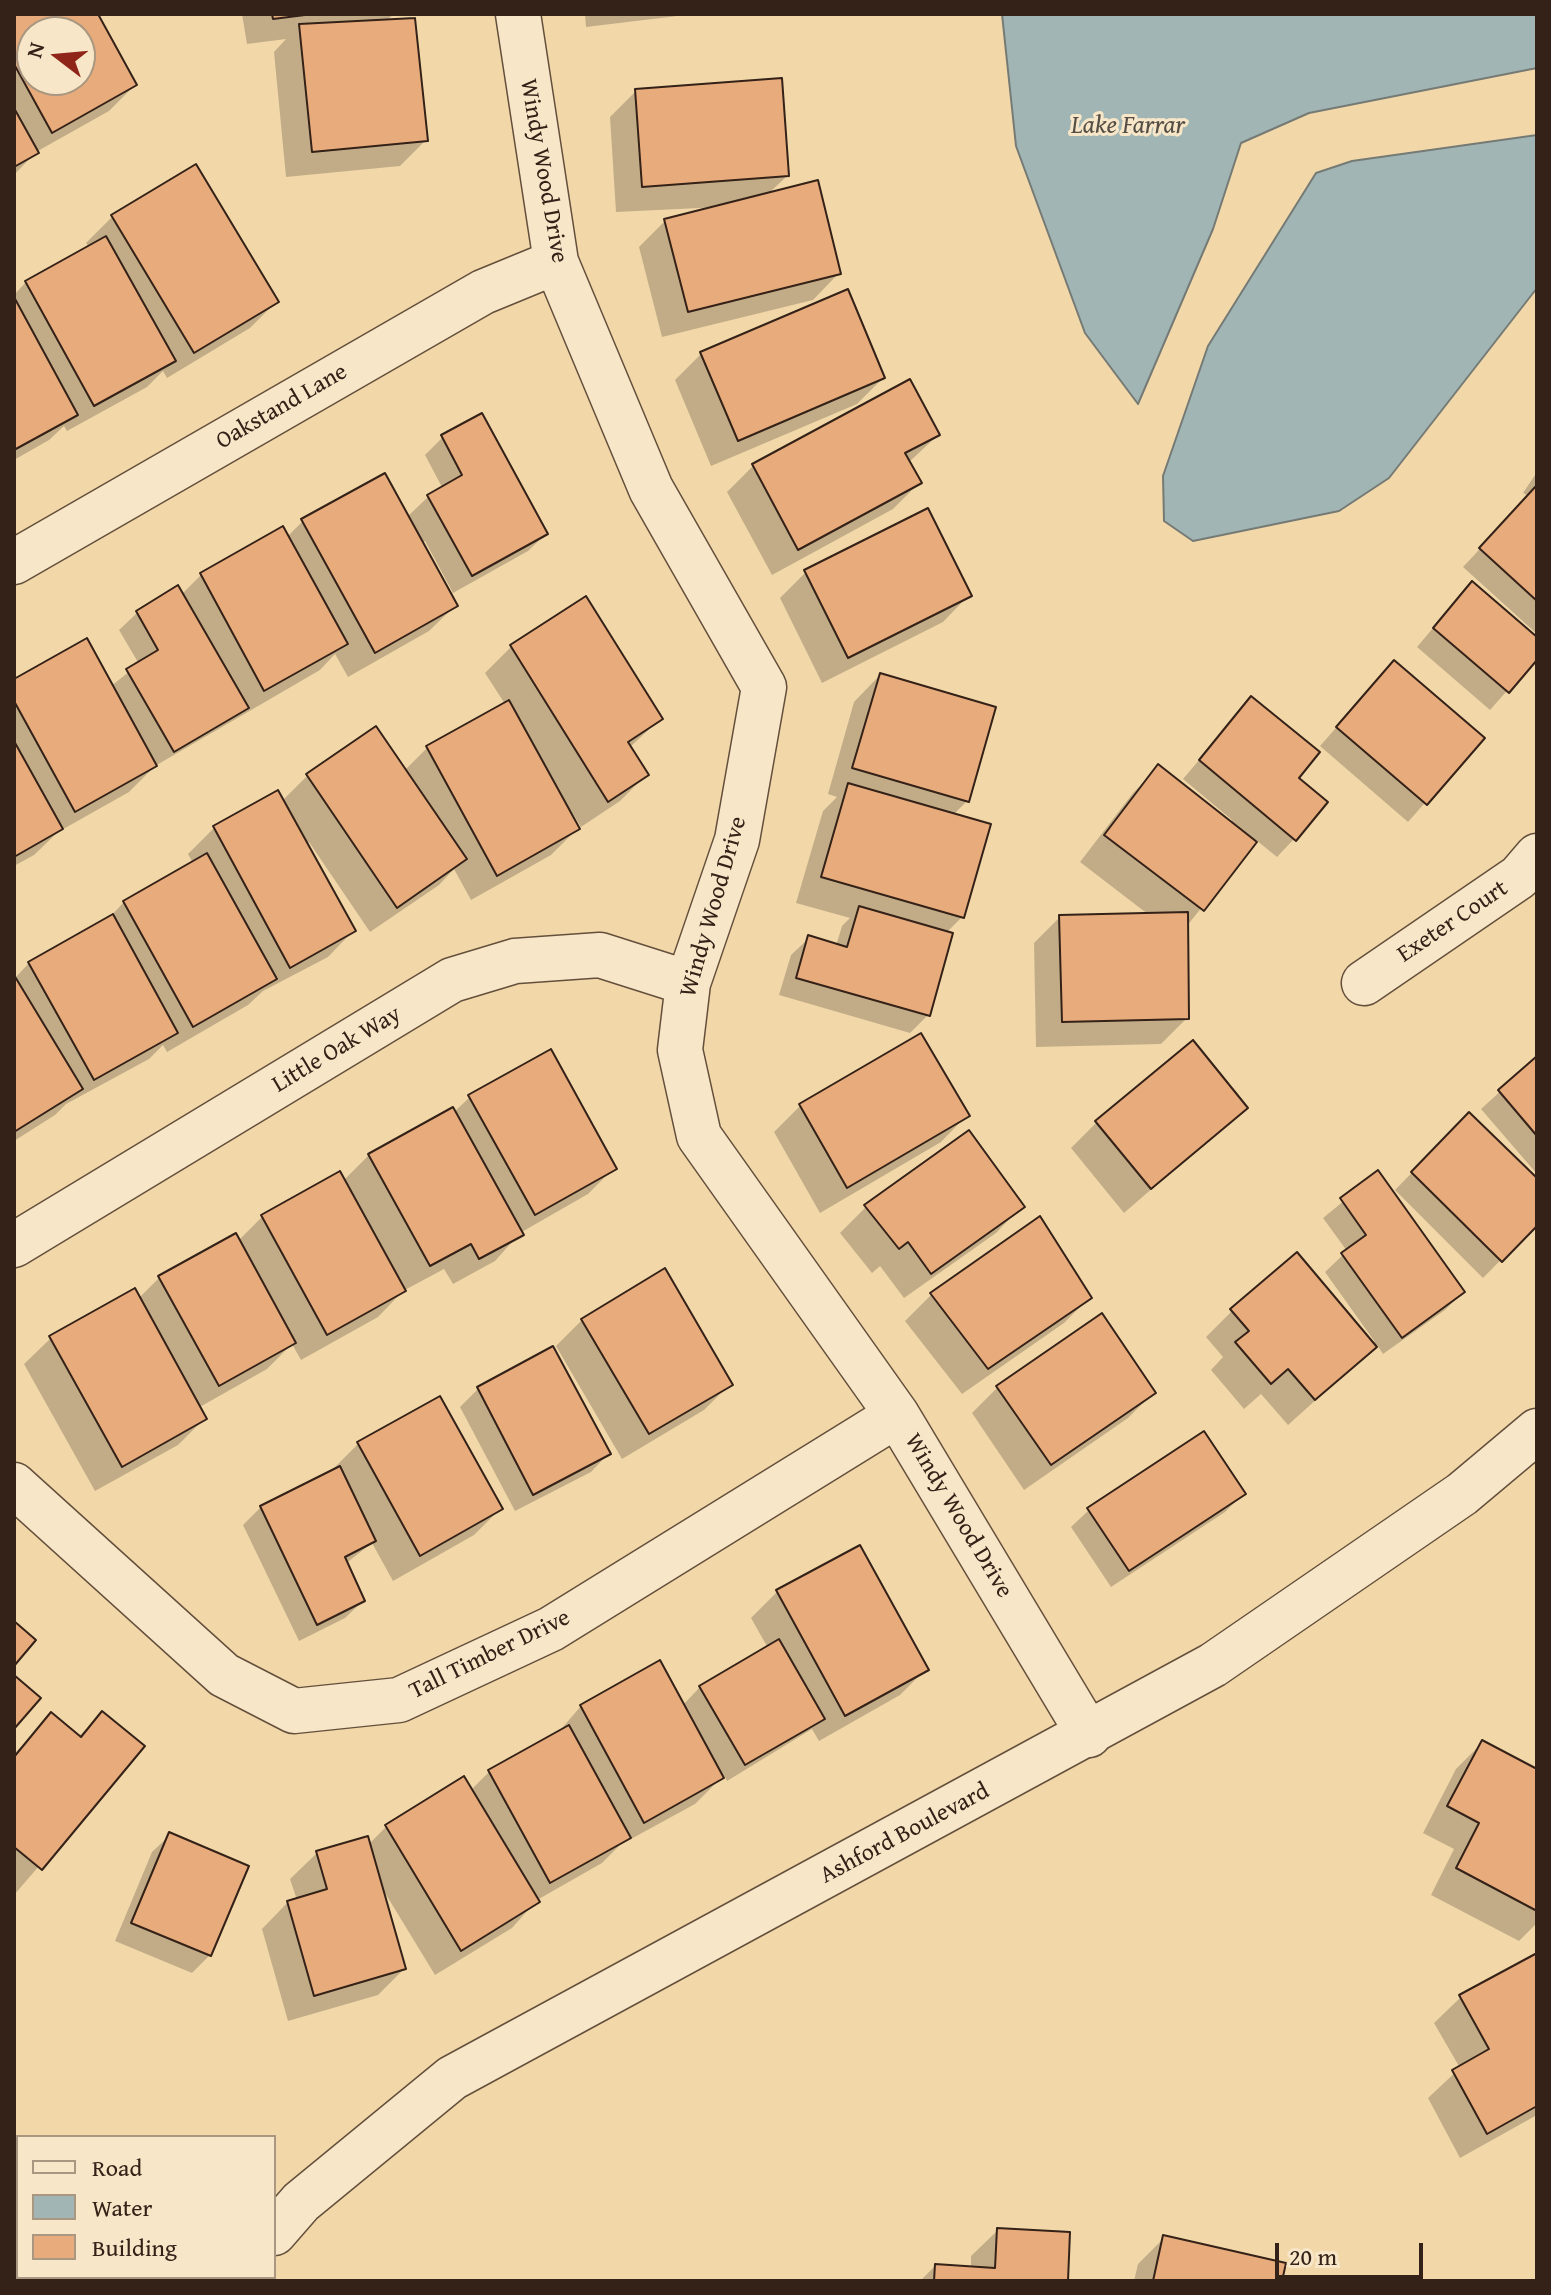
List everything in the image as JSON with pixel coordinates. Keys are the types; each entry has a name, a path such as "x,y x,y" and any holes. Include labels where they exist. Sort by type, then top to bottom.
{"street":[{"name":"Windy Wood Drive","path":"518,14 556,262 651,489 764,687 737,840 688,983 680,1050 699,1136 897,1415 1089,1735"},
{"name":"Oakstand Lane","path":"14,562 483,292 556,262"},
{"name":"Exeter Court","path":"1364,983 1519,877 1537,856"},
{"name":"Little Oak Way","path":"14,1245 452,980 515,961 600,955 688,983"},
{"name":"Tall Timber Drive","path":"14,1485 224,1675 294,1711 399,1700 551,1629 897,1415"},
{"name":"Ashford Boulevard","path":"276,2231 301,2202 452,2078 1213,1665 1462,1494 1537,1431"}],"water":[{"name":"Lake Farrar","path":"1002,14 1537,14 1537,68 1309,113 1241,143 1213,229 1138,404 1085,333 1016,146"},
{"path":"1537,135 1537,288 1389,478 1339,511 1193,541 1164,521 1163,476 1208,346 1316,173 1352,161"}],"building":[{"path":"14,14 98,14 137,85 52,133 32,96 96,96 96,16 16,16 16,68"},
{"path":"272,14 313,14 273,19"},
{"path":"415,18 428,141 312,152 299,24"},
{"path":"782,78 789,176 642,187 635,89"},
{"path":"14,108 39,153 14,167"},
{"path":"196,164 279,302 194,353 111,215"},
{"path":"818,180 841,274 688,312 664,219"},
{"path":"106,236 176,361 94,406 25,281"},
{"path":"848,289 885,378 738,441 700,352"},
{"path":"14,297 78,415 14,450"},
{"path":"910,379 940,435 905,453 922,483 798,550 752,464"},
{"path":"482,413 548,534 472,576 427,495 462,475 441,435"},
{"path":"385,473 458,606 375,653 301,519"},
{"path":"1537,487 1537,601 1479,548"},
{"path":"928,508 972,596 848,658 804,570"},
{"path":"283,526 348,644 264,691 200,573"},
{"path":"1472,581 1537,637 1537,660 1509,693 1433,628"},
{"path":"178,585 249,708 174,752 126,669 158,650 136,611"},
{"path":"586,596 663,719 628,742 649,775 608,802 510,645"},
{"path":"87,638 157,766 75,812 14,701 14,679"},
{"path":"1394,660 1485,738 1427,805 1336,727"},
{"path":"880,673 996,707 969,802 852,768"},
{"path":"1251,696 1320,752 1299,778 1328,802 1296,841 1199,760"},
{"path":"509,700 580,829 497,876 426,746"},
{"path":"376,726 467,859 397,908 306,774"},
{"path":"14,741 63,829 14,857"},
{"path":"1158,764 1257,842 1204,911 1104,835"},
{"path":"848,783 991,824 964,918 821,877"},
{"path":"278,790 356,931 290,968 213,826"},
{"path":"207,853 277,979 193,1027 123,901"},
{"path":"859,906 953,933 930,1016 796,978 808,935 847,947"},
{"path":"1188,912 1189,1019 1062,1022 1059,915"},
{"path":"113,914 178,1033 94,1080 28,962"},
{"path":"14,975 83,1089 14,1132"},
{"path":"921,1033 970,1116 847,1188 799,1104"},
{"path":"1193,1040 1248,1108 1151,1189 1095,1121"},
{"path":"551,1049 617,1169 535,1215 468,1095"},
{"path":"1537,1056 1537,1136 1498,1090"},
{"path":"453,1107 524,1235 479,1259 471,1244 430,1266 368,1154"},
{"path":"1469,1112 1537,1178 1537,1226 1502,1262 1411,1172"},
{"path":"969,1130 1025,1207 931,1274 908,1242 899,1249 864,1205"},
{"path":"1378,1170 1465,1292 1402,1338 1341,1253 1366,1235 1340,1198"},
{"path":"340,1171 406,1291 327,1335 261,1215"},
{"path":"1040,1216 1092,1298 988,1369 930,1293"},
{"path":"236,1233 296,1343 219,1386 158,1276"},
{"path":"1297,1252 1377,1347 1315,1400 1288,1369 1271,1384 1235,1342 1249,1331 1230,1309"},
{"path":"665,1268 733,1385 649,1434 581,1319"},
{"path":"135,1288 207,1419 122,1467 49,1336"},
{"path":"1102,1313 1156,1393 1051,1465 996,1386"},
{"path":"553,1346 611,1454 533,1495 477,1387"},
{"path":"440,1396 503,1509 420,1556 357,1442"},
{"path":"1204,1431 1246,1494 1129,1571 1087,1508"},
{"path":"340,1466 376,1541 345,1557 365,1601 317,1625 260,1506"},
{"path":"860,1545 929,1670 845,1716 776,1590"},
{"path":"14,1621 36,1640 14,1666"},
{"path":"779,1639 825,1719 745,1765 699,1686"},
{"path":"660,1660 724,1778 644,1823 580,1705"},
{"path":"14,1675 41,1698 14,1729"},
{"path":"102,1711 145,1746 42,1870 14,1847 14,1757 51,1712 81,1737"},
{"path":"569,1725 631,1838 550,1883 488,1770"},
{"path":"1482,1740 1537,1769 1537,1911 1456,1868 1479,1823 1447,1806"},
{"path":"464,1776 540,1902 461,1951 385,1825"},
{"path":"169,1832 249,1866 211,1956 131,1923"},
{"path":"368,1836 406,1969 314,1996 287,1901 327,1889 316,1851"},
{"path":"1537,1953 1537,2106 1487,2134 1452,2070 1489,2049 1459,1995"},
{"path":"997,2228 1070,2232 1068,2281 934,2281 935,2264 995,2268"},
{"path":"1163,2235 1286,2263 1282,2281 1153,2281"}]}
